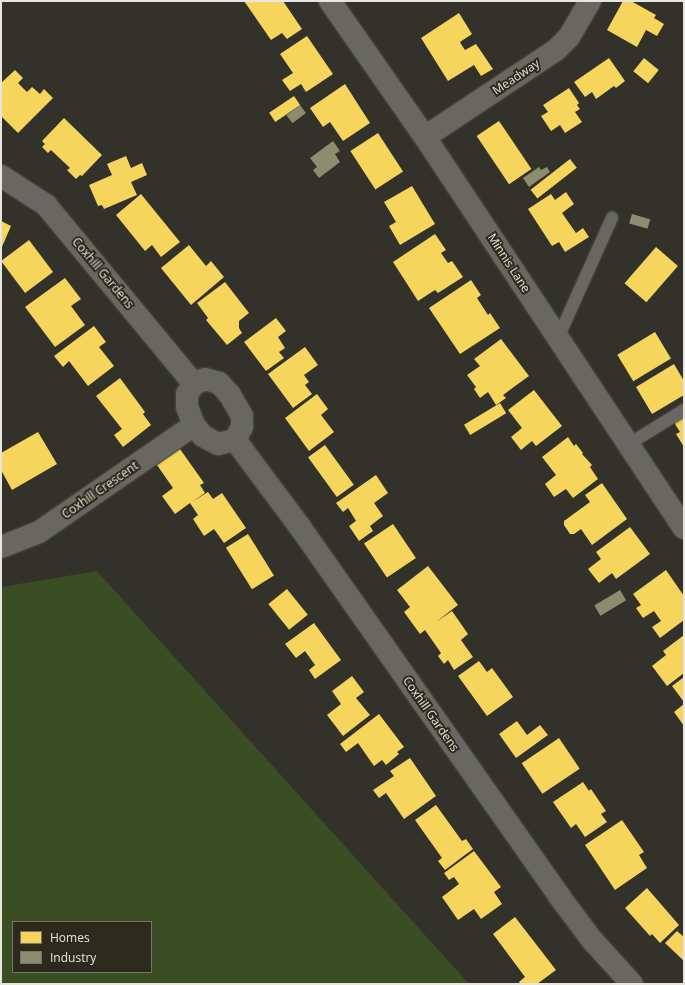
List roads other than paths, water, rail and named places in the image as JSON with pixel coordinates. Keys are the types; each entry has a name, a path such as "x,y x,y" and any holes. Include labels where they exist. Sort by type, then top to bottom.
{"street":[{"name":"Minnis Lane","path":"330,1 425,137 684,528"},
{"name":"Meadway","path":"425,137 556,50 569,37 590,1"},
{"name":"Coxhill Gardens","path":"1,176 46,204 194,384"},
{"path":"205,379 219,383 230,395 242,416 242,427 235,440 218,444 203,436 194,425 187,407 187,394 194,384 205,379"},
{"name":"Coxhill Crescent","path":"1,547 39,532 194,425"},
{"name":"Coxhill Gardens","path":"235,440 300,526 559,896 592,940 632,984"}],"lane":[{"path":"558,338 612,218"},
{"path":"629,444 684,410"}]}
